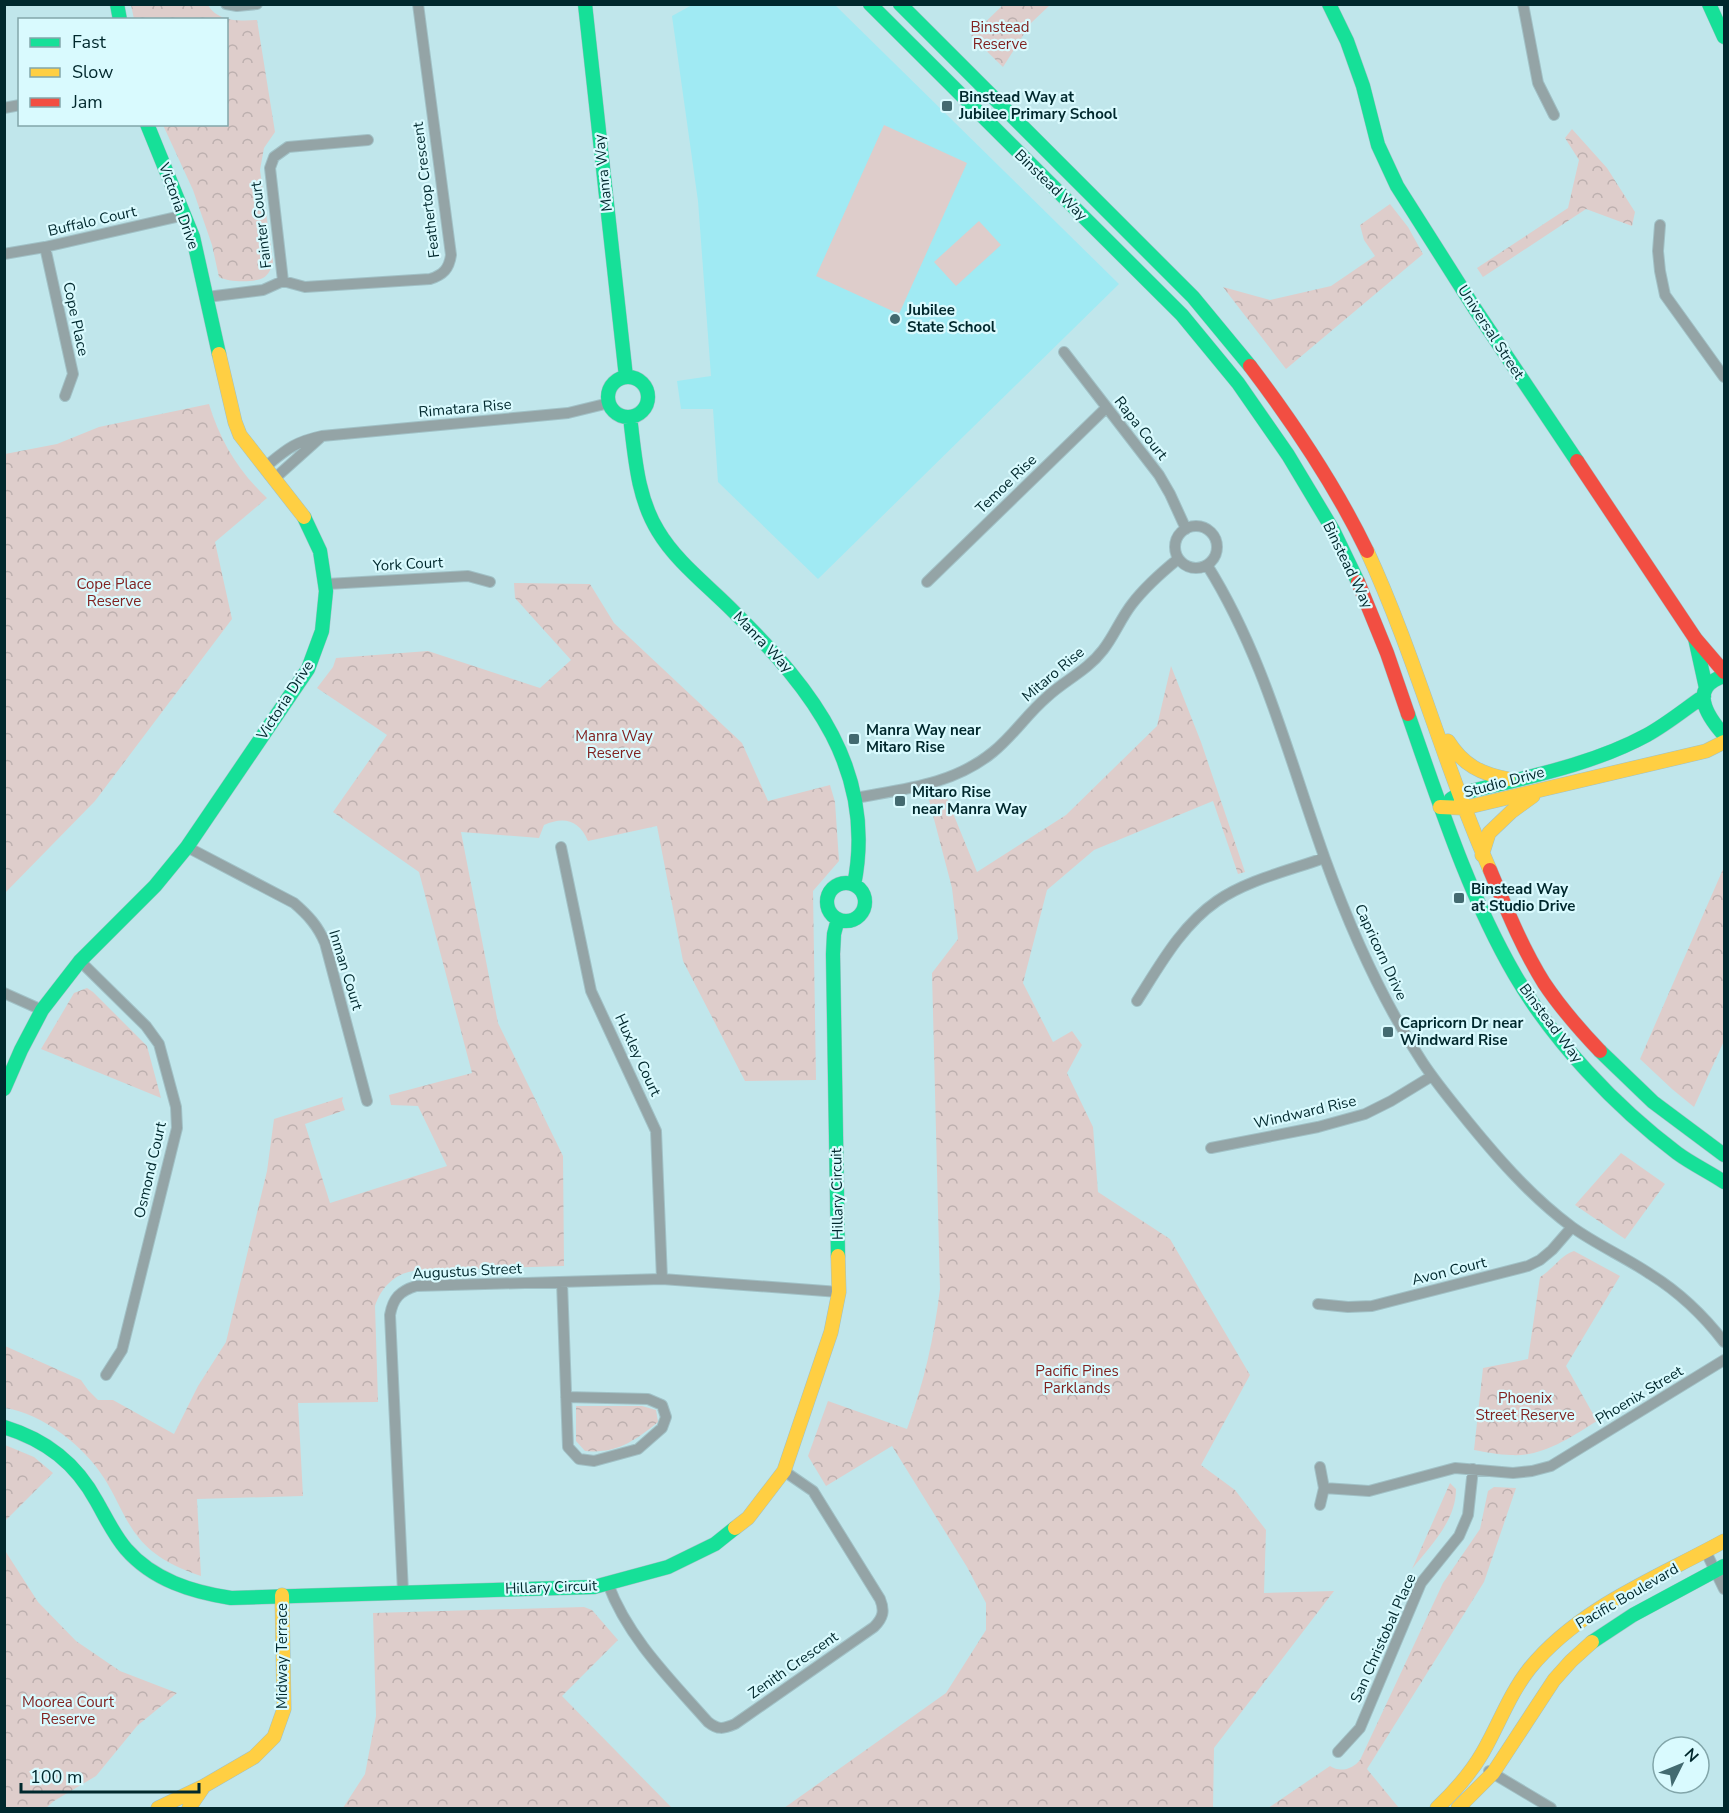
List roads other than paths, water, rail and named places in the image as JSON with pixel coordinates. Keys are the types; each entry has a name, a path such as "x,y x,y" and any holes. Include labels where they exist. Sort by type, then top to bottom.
{"street":[{"path":"226,4 237,6 257,4"},
{"name":"Feathertop Crescent","path":"283,281 304,287 430,279 439,277 450,264 452,255 418,4"},
{"name":"Manra Way","path":"585,4 626,376"},
{"name":"Binstead Way","path":"870,4 1182,315 1261,412 1311,491 1341,544 1378,630 1440,807 1502,952 1534,1005 1579,1062 1625,1108 1678,1153 1725,1182"},
{"name":"Binstead Way","path":"900,4 1193,297 1260,377 1323,471 1349,518 1388,600 1482,855 1524,947 1551,992 1592,1045 1635,1087 1690,1131 1725,1155"},
{"name":"Universal Street","path":"1329,4 1347,41 1363,86 1378,145 1397,186 1475,309 1695,638 1725,674"},
{"path":"1523,4 1538,83 1554,115"},
{"path":"1708,4 1725,37"},
{"name":"Victoria Drive","path":"4,1089 42,1010 80,961 154,886 188,847 308,669 318,648 324,621 327,584 318,546 303,515 240,435 235,422 193,237 148,126"},
{"name":"Fainter Court","path":"283,281 270,168 274,157 280,150 288,147 368,140"},
{"name":"Buffalo Court","path":"4,254 185,215"},
{"path":"1660,225 1658,251 1665,295 1725,377"},
{"name":"Cope Place","path":"45,247 73,374 65,396"},
{"path":"207,297 263,290 283,281"},
{"name":"Rapa Court","path":"1064,352 1159,475 1186,529"},
{"path":"626,376 644,384 648,397 644,408 635,415 630,417 617,413 609,403 608,391 615,381 626,376"},
{"name":"Rimatara Rise","path":"265,467 291,446 303,440 322,436 568,413 609,403"},
{"name":"Temoe Rise","path":"927,582 1106,408"},
{"name":"Manra Way","path":"630,417 638,484 657,530 673,552 800,681 818,706 836,738 855,798 860,841 854,885"},
{"path":"274,479 322,436"},
{"path":"1201,527 1212,535 1216,550 1214,557 1207,565 1192,568 1178,559 1175,552 1176,541 1186,529 1201,527"},
{"name":"Mitaro Rise","path":"855,798 951,778 977,764 1012,735 1031,711 1050,694 1093,662 1132,604 1162,572 1178,559"},
{"name":"Capricorn Drive","path":"1207,565 1234,611 1270,694 1324,858 1351,928 1391,1010 1432,1076 1504,1164 1533,1195 1572,1227 1673,1289 1705,1319 1725,1342"},
{"name":"York Court","path":"327,584 468,576 490,582"},
{"name":"Universal Street","path":"1695,638 1709,715 1725,735"},
{"name":"Studio Drive","path":"1440,807 1459,794 1592,758 1640,738 1677,716 1705,692 1712,680 1725,674"},
{"path":"1431,713 1455,754 1465,764 1489,776 1511,780"},
{"name":"Studio Drive","path":"1440,807 1464,808 1540,791 1706,751 1725,742"},
{"path":"1482,855 1489,832 1511,812 1540,791"},
{"name":"Inman Court","path":"188,847 294,903 319,929 325,943 367,1101"},
{"name":"Huxley Court","path":"561,847 591,991 656,1131 662,1279"},
{"path":"1137,1001 1178,938 1204,911 1237,890 1324,858"},
{"path":"840,884 854,885 860,889 865,901 861,913 851,920 838,919 829,908 827,901 830,894 840,884"},
{"name":"Hillary Circuit","path":"4,1427 43,1440 63,1456 79,1472 110,1527 126,1549 147,1569 192,1591 211,1595 231,1598 594,1587 668,1567 715,1544 748,1518 784,1472 831,1332 839,1292 833,954 834,934 838,919"},
{"name":"Osmond Court","path":"80,961 154,1036 164,1059 177,1116 177,1128 122,1350 105,1375"},
{"path":"4,993 42,1010"},
{"name":"Windward Rise","path":"1211,1148 1318,1127 1365,1114 1432,1076"},
{"name":"Avon Court","path":"1318,1304 1348,1307 1372,1306 1515,1271 1540,1260 1572,1227"},
{"name":"Augustus Street","path":"403,1592 390,1315 392,1304 397,1296 406,1289 416,1286 662,1279 839,1292"},
{"path":"562,1282 568,1448 579,1459 594,1461 638,1449 662,1428 666,1417 662,1405 648,1399 567,1397"},
{"name":"Phoenix Street","path":"1324,1488 1369,1491 1455,1468 1513,1473 1551,1466 1725,1360"},
{"path":"1320,1467 1324,1488 1320,1505"},
{"name":"San Christobal Place","path":"1338,1752 1360,1728 1398,1633 1421,1583 1459,1536 1468,1515 1473,1469"},
{"name":"Zenith Crescent","path":"608,1584 623,1619 708,1722 716,1728 724,1729 735,1725 874,1627 883,1613 880,1599 813,1491 784,1472"},
{"name":"Pacific Boulevard","path":"1437,1809 1476,1763 1528,1671 1543,1652 1589,1615 1725,1541"},
{"path":"1706,1552 1720,1568 1725,1589"},
{"name":"Pacific Boulevard","path":"1458,1809 1493,1773 1554,1679 1579,1653 1606,1631 1720,1568"},
{"name":"Midway Terrace","path":"158,1809 254,1757 274,1737 284,1709 282,1595"},
{"path":"1476,1763 1551,1809"},
{"name":"Midway Terrace","path":"189,1809 204,1786"}],"place":[{"name":"Binstead Way at Jubilee Primary School","path":"947,106"},
{"name":"Jubilee State School","path":"895,319"},
{"name":"Manra Way near Mitaro Rise","path":"854,739"},
{"name":"Mitaro Rise near Manra Way","path":"900,801"},
{"name":"Binstead Way at Studio Drive","path":"1459,898"},
{"name":"Capricorn Dr near Windward Rise","path":"1388,1032"}],"park label":[{"name":"Binstead Reserve","path":"1000,36"},
{"name":"Cope Place Reserve","path":"114,592"},
{"name":"Manra Way Reserve","path":"614,744"},
{"name":"Pacific Pines Parklands","path":"1077,1380"},
{"name":"Phoenix Street Reserve","path":"1525,1406"},
{"name":"Moorea Court Reserve","path":"68,1710"}]}
